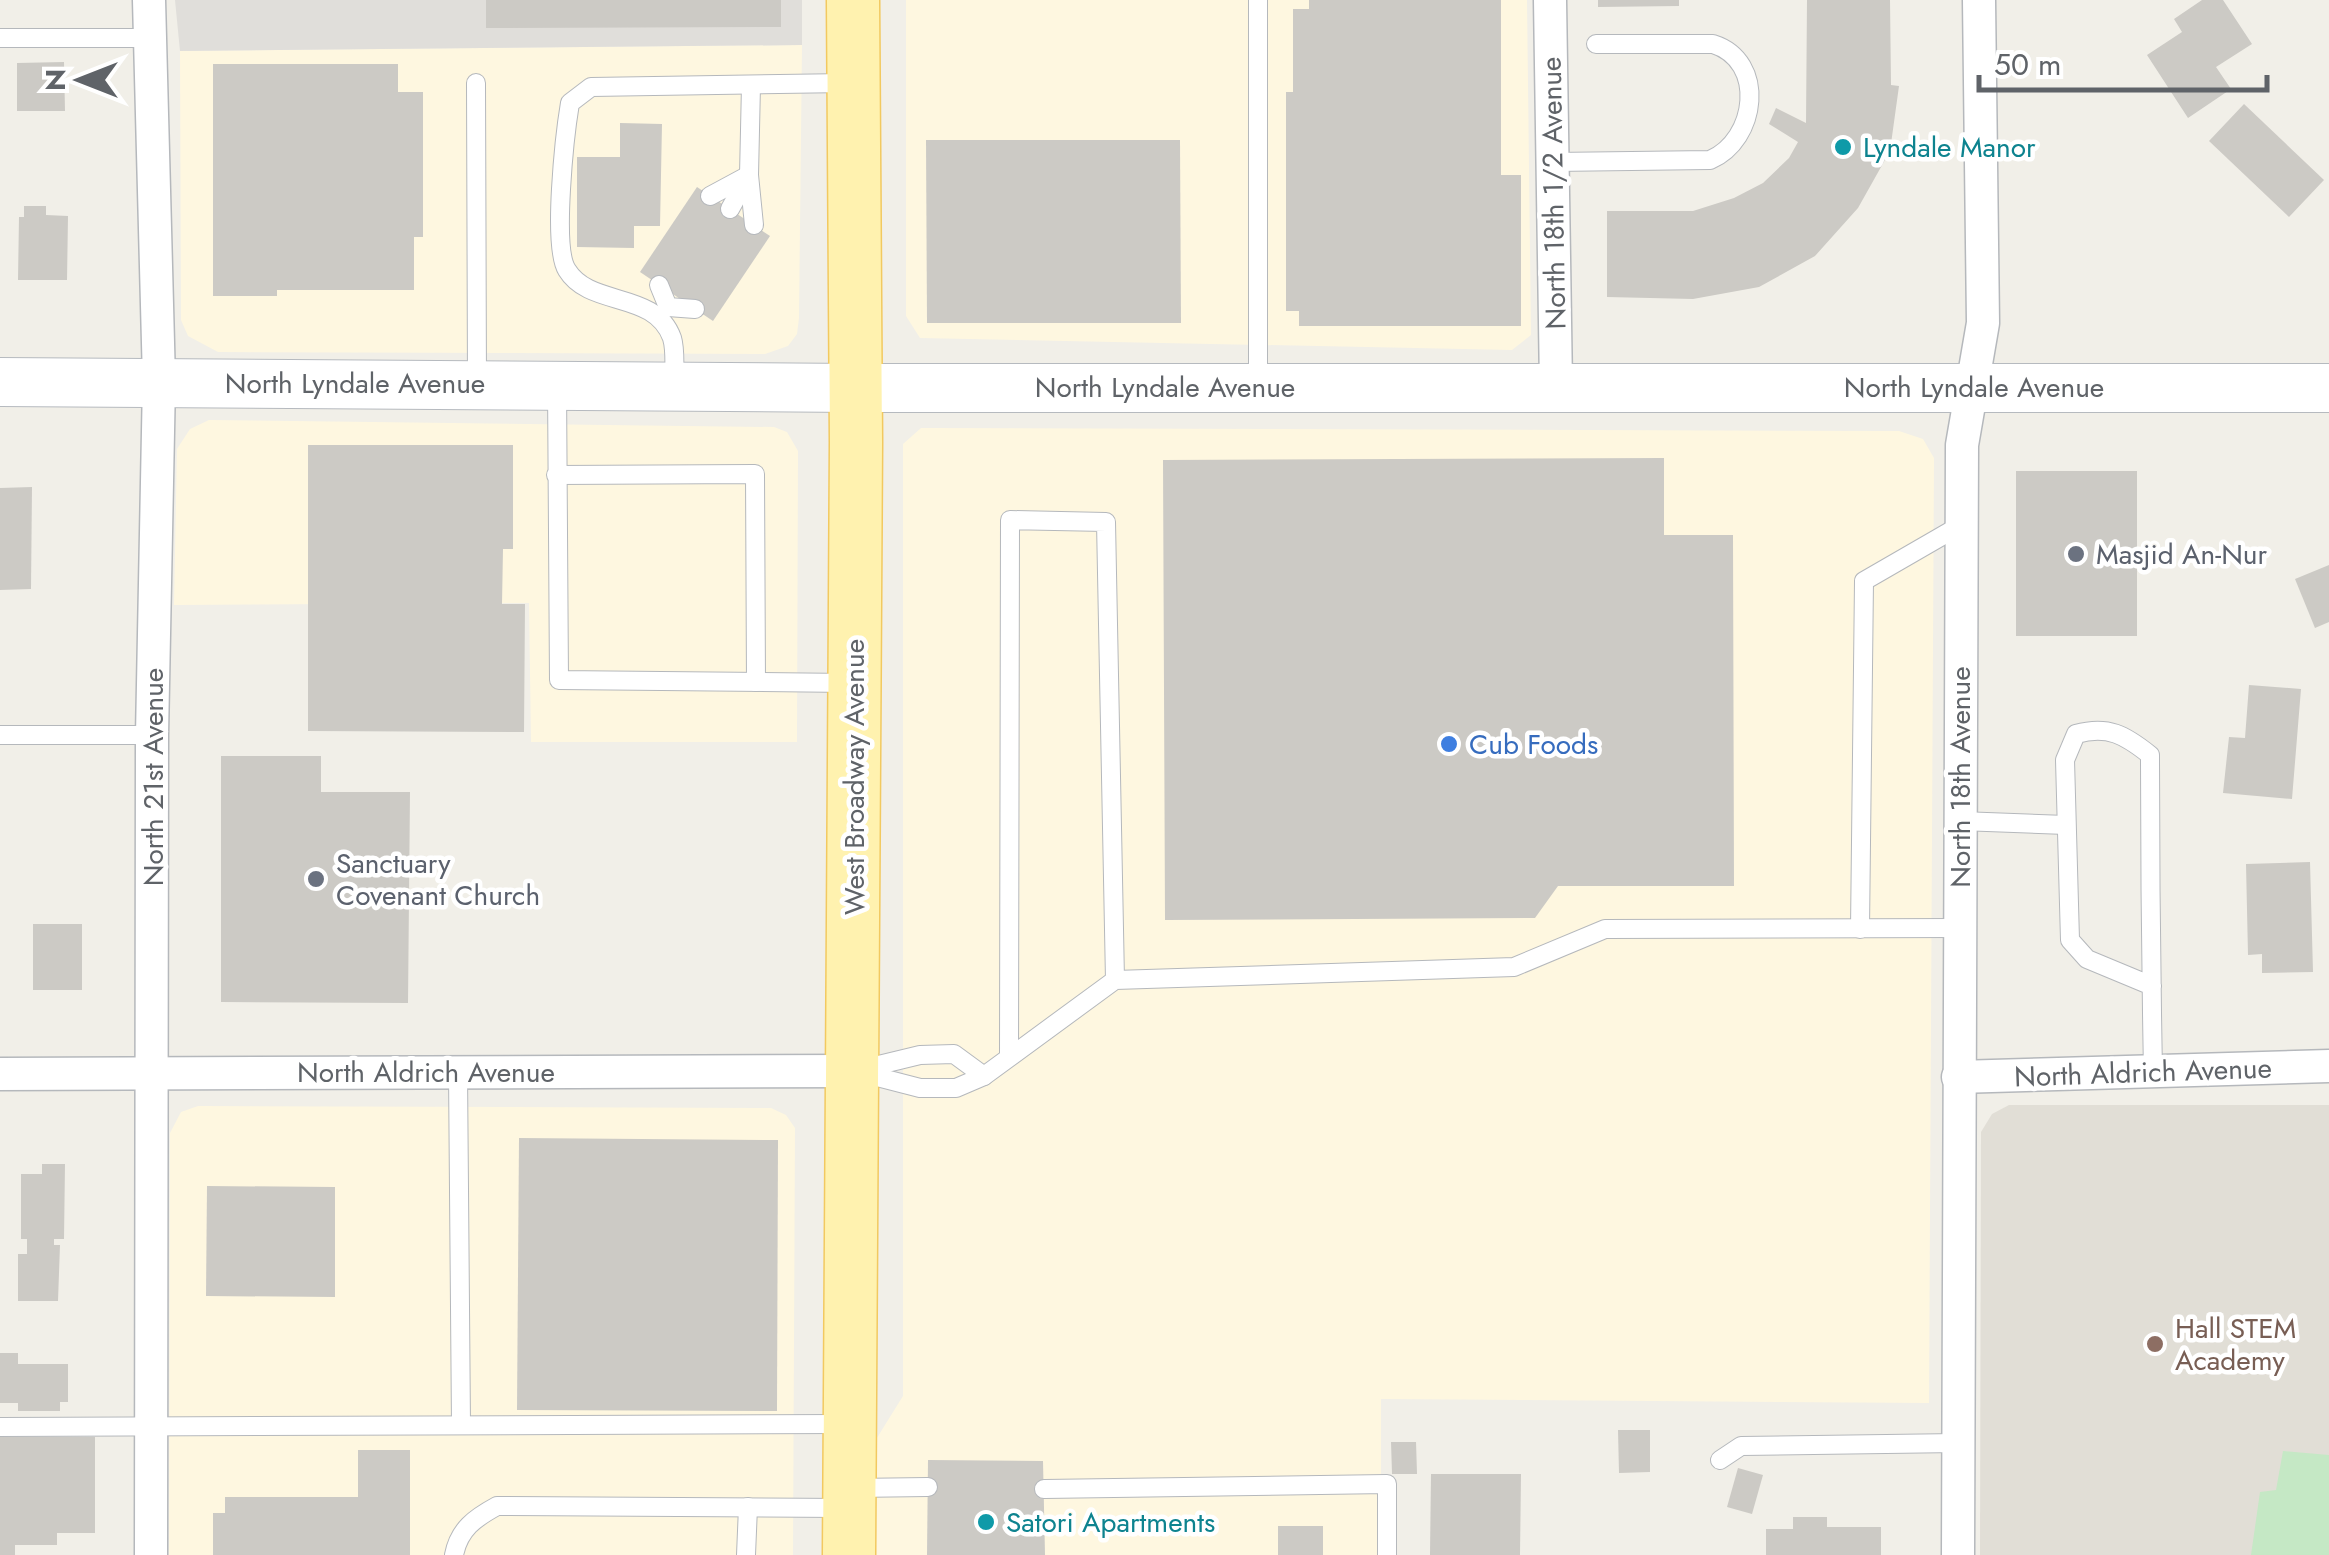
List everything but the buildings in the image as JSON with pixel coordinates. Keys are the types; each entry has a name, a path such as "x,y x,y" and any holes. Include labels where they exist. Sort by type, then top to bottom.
{"main road":[{"name":"West Broadway Avenue","path":"850,1517 853,0"}],"street":[{"name":"North 21st Avenue","path":"149,0 159,382 152,735 151,1555"},
{"name":"North 18th 1/2 Avenue","path":"1550,0 1556,386"},
{"name":"North 18th Avenue","path":"1958,1555 1962,445 1983,323 1979,0"},
{"name":"North Lyndale Avenue","path":"0,382 855,388 2329,388"},
{"name":"North Aldrich Avenue","path":"1958,1077 2329,1066"},
{"name":"North Aldrich Avenue","path":"0,1074 852,1071"}],"lane":[{"path":"1258,0 1258,386"},
{"path":"0,38 149,38"},
{"path":"1552,162 1710,160 1726,153 1748,120 1748,82 1741,62 1729,49 1713,44 1596,44"},
{"path":"476,83 478,384"},
{"path":"695,310 640,305 579,286 564,266 562,155 570,103 591,87 853,84"},
{"path":"751,85 754,225"},
{"path":"710,196 750,175"},
{"path":"730,209 750,175"},
{"path":"659,284 669,308 674,386"},
{"path":"556,384 559,680 854,683"},
{"path":"556,475 755,474 756,682"},
{"path":"1009,1057 1010,520 1106,522 1115,980"},
{"path":"1860,929 1864,581 1961,526"},
{"path":"2152,986 2087,958 2070,940 2064,760 2076,734 2096,728 2124,735 2150,755 2152,986 2152,1071"},
{"path":"0,735 152,735"},
{"path":"1960,821 2066,825"},
{"path":"852,1071 920,1088 956,1088 984,1076 1115,980 1514,967 1605,929 1959,928"},
{"path":"852,1071 920,1054 954,1054 984,1076"},
{"path":"458,1072 462,1426"},
{"path":"0,1427 850,1424"},
{"path":"1720,1460 1741,1446 1958,1443"},
{"path":"1044,1489 1387,1484 1387,1555"},
{"path":"454,1555 457,1540 474,1518 497,1506 748,1508 850,1517 928,1487"},
{"path":"746,1555 748,1508"}],"shaded area":[{"path":"175,0 802,0 802,45 180,51"},
{"path":"906,0 1527,0 1531,335 1512,350 920,338 906,316"},
{"path":"802,45 799,318 797,334 788,346 765,354 218,352 188,336 181,320 180,51"},
{"path":"209,420 774,427 787,432 798,451 797,742 531,742 529,603 174,605 177,449 190,429"},
{"path":"921,428 1899,431 1923,439 1934,458 1929,1403 1381,1399 1381,1555 875,1555 875,1441 903,1396 903,444"},
{"name":"Hall STEM Academy","path":"2009,1105 2329,1105 2329,1555 1980,1555 1981,1132 1992,1114"},
{"path":"198,1106 771,1108 786,1115 795,1128 793,1555 169,1555 170,1133 181,1112"}],"green space":[{"path":"2283,1451 2329,1455 2329,1555 2251,1555 2260,1492 2276,1490"}],"place":[{"name":"Lyndale Manor","path":"1843,147"},
{"name":"Masjid An-Nur","path":"2076,554"},
{"name":"Cub Foods","path":"1449,744"},
{"name":"Sanctuary Covenant Church","path":"316,879"},
{"name":"Hall STEM Academy","path":"2155,1344"},
{"name":"Satori Apartments","path":"986,1522"}]}
